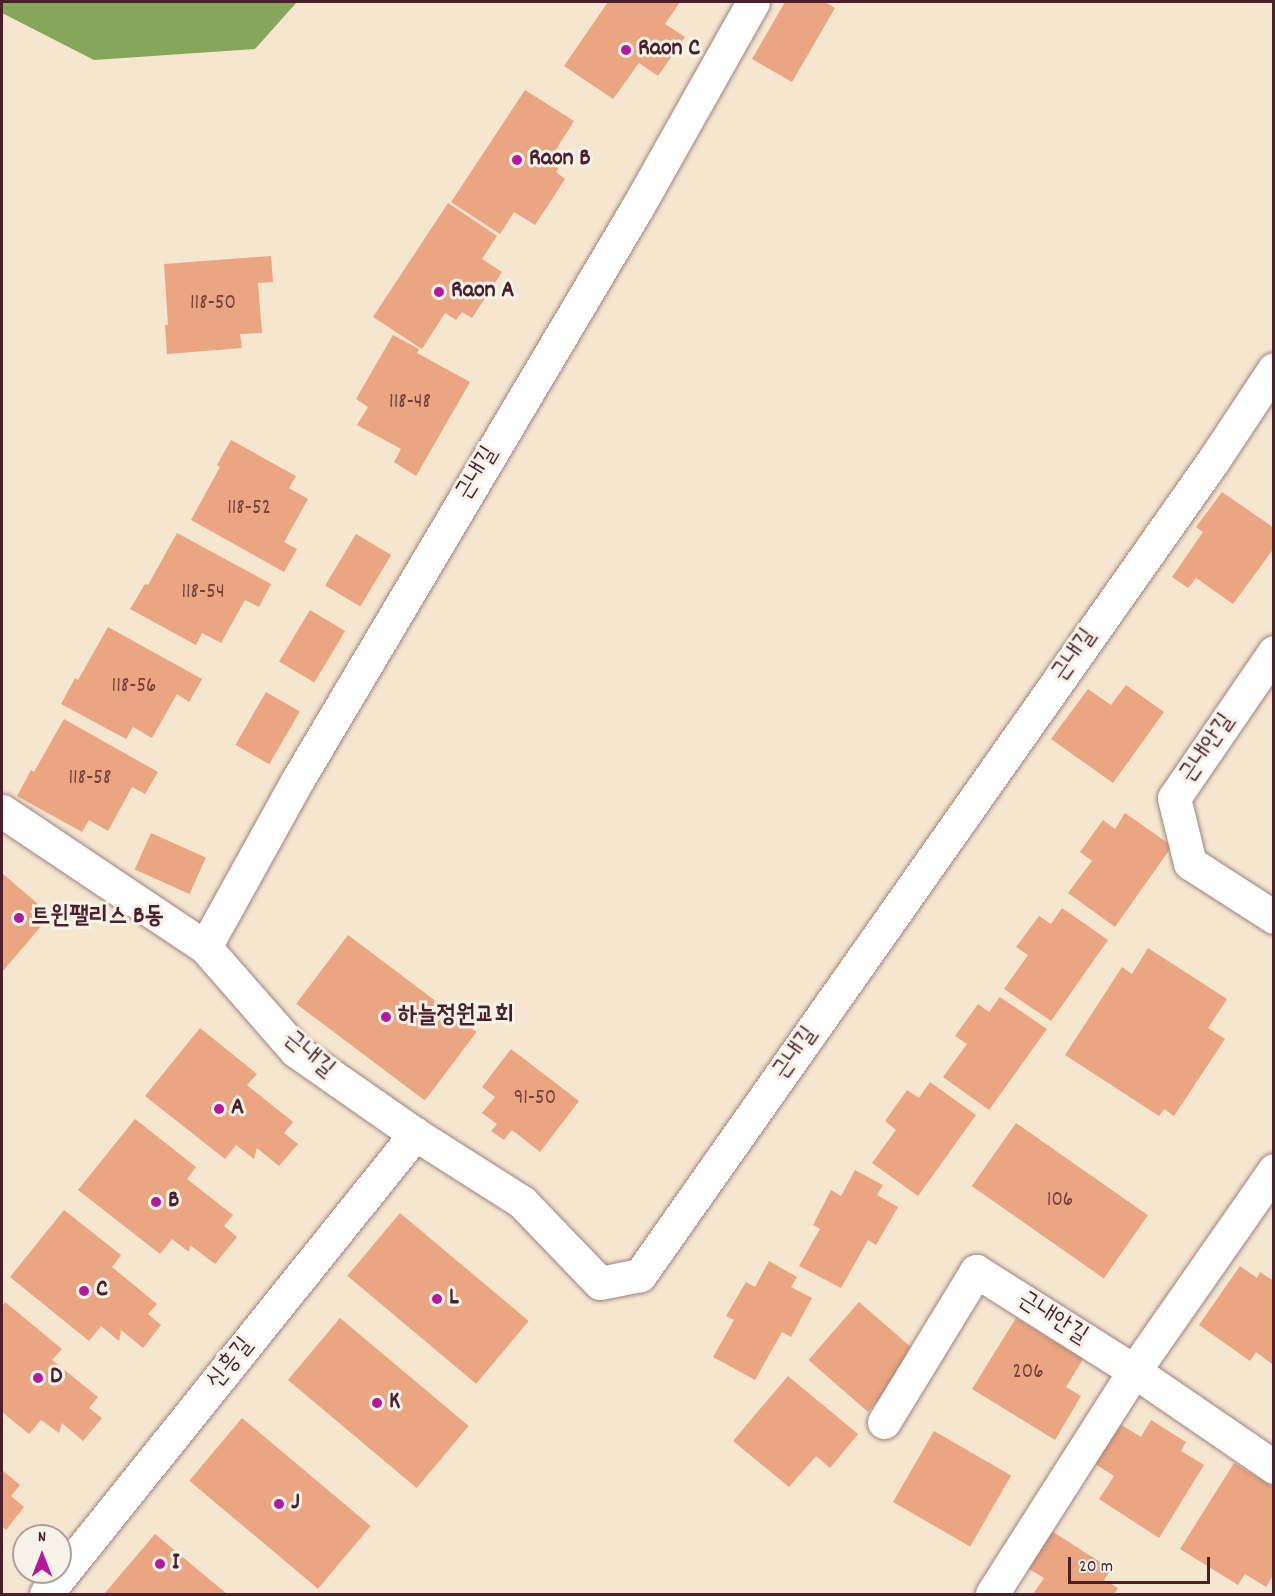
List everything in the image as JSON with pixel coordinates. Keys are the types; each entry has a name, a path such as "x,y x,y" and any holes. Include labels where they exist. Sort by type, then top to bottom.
{"street":[{"name":"근내길","path":"205,947 297,781 637,208 753,2"},
{"name":"근내길","path":"2,811 205,947 296,1051 416,1134 522,1202 600,1283 640,1275 1206,470 1274,369"},
{"name":"근내안길","path":"1274,652 1174,798 1190,863 1274,917"},
{"name":"신흥길","path":"45,1594 416,1134"},
{"path":"992,1594 1134,1371 1274,1170"},
{"name":"근내안길","path":"884,1422 976,1271 1134,1371 1274,1467"}],"green space":[{"path":"2,2 297,2 255,49 94,60 2,13"}],"building":[{"name":"Raon C","path":"608,2 680,2 665,24 685,37 658,76 639,63 613,99 564,66"},
{"path":"785,2 825,2 835,8 792,82 752,59"},
{"name":"Raon B","path":"525,90 574,121 551,157 561,164 556,172 565,179 535,225 514,212 500,234 451,202"},
{"name":"Raon A","path":"448,203 497,236 482,259 502,272 472,318 462,312 456,320 445,313 422,349 373,317"},
{"path":"271,256 273,282 258,283 262,333 240,334 242,348 167,354 165,325 168,325 164,264"},
{"path":"393,335 419,349 417,353 470,382 416,476 394,462 401,449 357,425 368,407 356,399"},
{"path":"231,440 296,476 289,488 308,499 284,542 297,549 284,572 191,520 220,467 217,465"},
{"path":"1222,492 1274,528 1274,548 1233,604 1196,578 1188,588 1172,577 1203,532 1196,527"},
{"path":"177,533 271,584 259,607 245,600 221,643 202,633 196,645 130,609 145,584 148,585"},
{"path":"356,534 391,555 360,607 325,585"},
{"path":"310,610 345,631 314,683 279,661"},
{"path":"108,627 202,679 189,702 177,694 152,738 133,727 126,739 61,704 75,678 78,680"},
{"path":"1126,685 1164,712 1113,783 1051,739 1088,689 1111,705"},
{"path":"266,692 300,712 269,764 236,745"},
{"path":"64,719 158,772 145,794 132,787 108,831 89,820 82,832 17,796 31,770 34,772"},
{"path":"1125,813 1172,846 1115,927 1068,893 1092,861 1080,852 1103,820 1115,829"},
{"path":"151,833 206,857 190,894 135,870"},
{"name":"트윈팰리스 B동","path":"2,873 38,904 30,912 43,924 2,972"},
{"path":"1062,908 1108,940 1051,1021 1004,989 1028,955 1016,947 1039,916 1051,924"},
{"name":"하늘정원교회","path":"348,935 477,1032 425,1101 296,1004"},
{"path":"1148,948 1227,999 1208,1028 1225,1039 1174,1116 1164,1109 1159,1116 1065,1055 1122,967 1132,974"},
{"path":"1000,997 1047,1029 989,1110 943,1077 967,1044 955,1036 978,1004 989,1012"},
{"name":"A","path":"200,1028 257,1074 247,1085 293,1122 284,1133 298,1144 279,1166 257,1148 254,1159 236,1145 225,1159 145,1096"},
{"path":"511,1049 579,1101 540,1152 512,1130 504,1140 491,1131 497,1124 482,1113 495,1097 482,1087"},
{"path":"930,1082 976,1115 918,1196 872,1163 896,1130 885,1121 907,1090 919,1098"},
{"name":"B","path":"135,1119 196,1167 187,1179 233,1215 224,1226 237,1237 215,1264 190,1245 189,1252 172,1239 160,1254 78,1190"},
{"path":"1016,1123 1148,1215 1104,1278 972,1186"},
{"path":"855,1170 883,1185 877,1195 898,1207 876,1245 868,1240 841,1288 799,1266 820,1229 813,1225 831,1190 841,1196"},
{"name":"C","path":"64,1210 121,1255 112,1267 157,1304 148,1314 161,1325 143,1348 121,1330 119,1341 101,1326 89,1341 10,1277"},
{"name":"L","path":"400,1213 529,1321 476,1384 347,1276"},
{"path":"769,1261 797,1277 791,1287 812,1298 791,1337 782,1332 755,1380 713,1357 734,1320 726,1316 746,1282 755,1287"},
{"path":"1240,1266 1257,1278 1260,1272 1274,1281 1272,1364 1256,1352 1250,1361 1199,1325"},
{"name":"D","path":"5,1302 62,1349 52,1360 98,1397 89,1408 102,1418 83,1441 62,1423 59,1433 41,1420 29,1434 2,1412 2,1307"},
{"path":"859,1302 919,1354 868,1412 808,1360"},
{"name":"K","path":"340,1318 469,1426 417,1488 288,1380"},
{"path":"1016,1318 1083,1359 1066,1387 1081,1396 1055,1440 972,1389"},
{"path":"788,1376 858,1434 830,1468 816,1456 789,1487 733,1441"},
{"name":"J","path":"242,1418 371,1526 318,1589 189,1481"},
{"path":"1151,1420 1186,1442 1181,1451 1204,1465 1159,1538 1099,1499 1114,1476 1095,1464 1120,1424 1141,1437"},
{"path":"934,1431 1011,1476 970,1547 893,1502"},
{"path":"1234,1463 1274,1487 1274,1574 1266,1587 1245,1574 1238,1585 1180,1549"},
{"path":"2,1470 20,1485 11,1496 24,1507 6,1530 2,1526"},
{"path":"1050,1530 1111,1569 1104,1580 1118,1588 1114,1594 1033,1594 1044,1578 1026,1567"},
{"name":"I","path":"155,1534 227,1594 104,1594"}],"place":[{"name":"Raon C","path":"626,50"},
{"name":"Raon B","path":"517,160"},
{"name":"Raon A","path":"439,292"},
{"name":"트윈팰리스 B동","path":"19,918"},
{"name":"하늘정원교회","path":"386,1017"},
{"name":"A","path":"219,1109"},
{"name":"B","path":"156,1202"},
{"name":"C","path":"84,1291"},
{"name":"L","path":"437,1299"},
{"name":"D","path":"38,1378"},
{"name":"K","path":"377,1403"},
{"name":"J","path":"279,1504"},
{"name":"I","path":"160,1564"}]}
